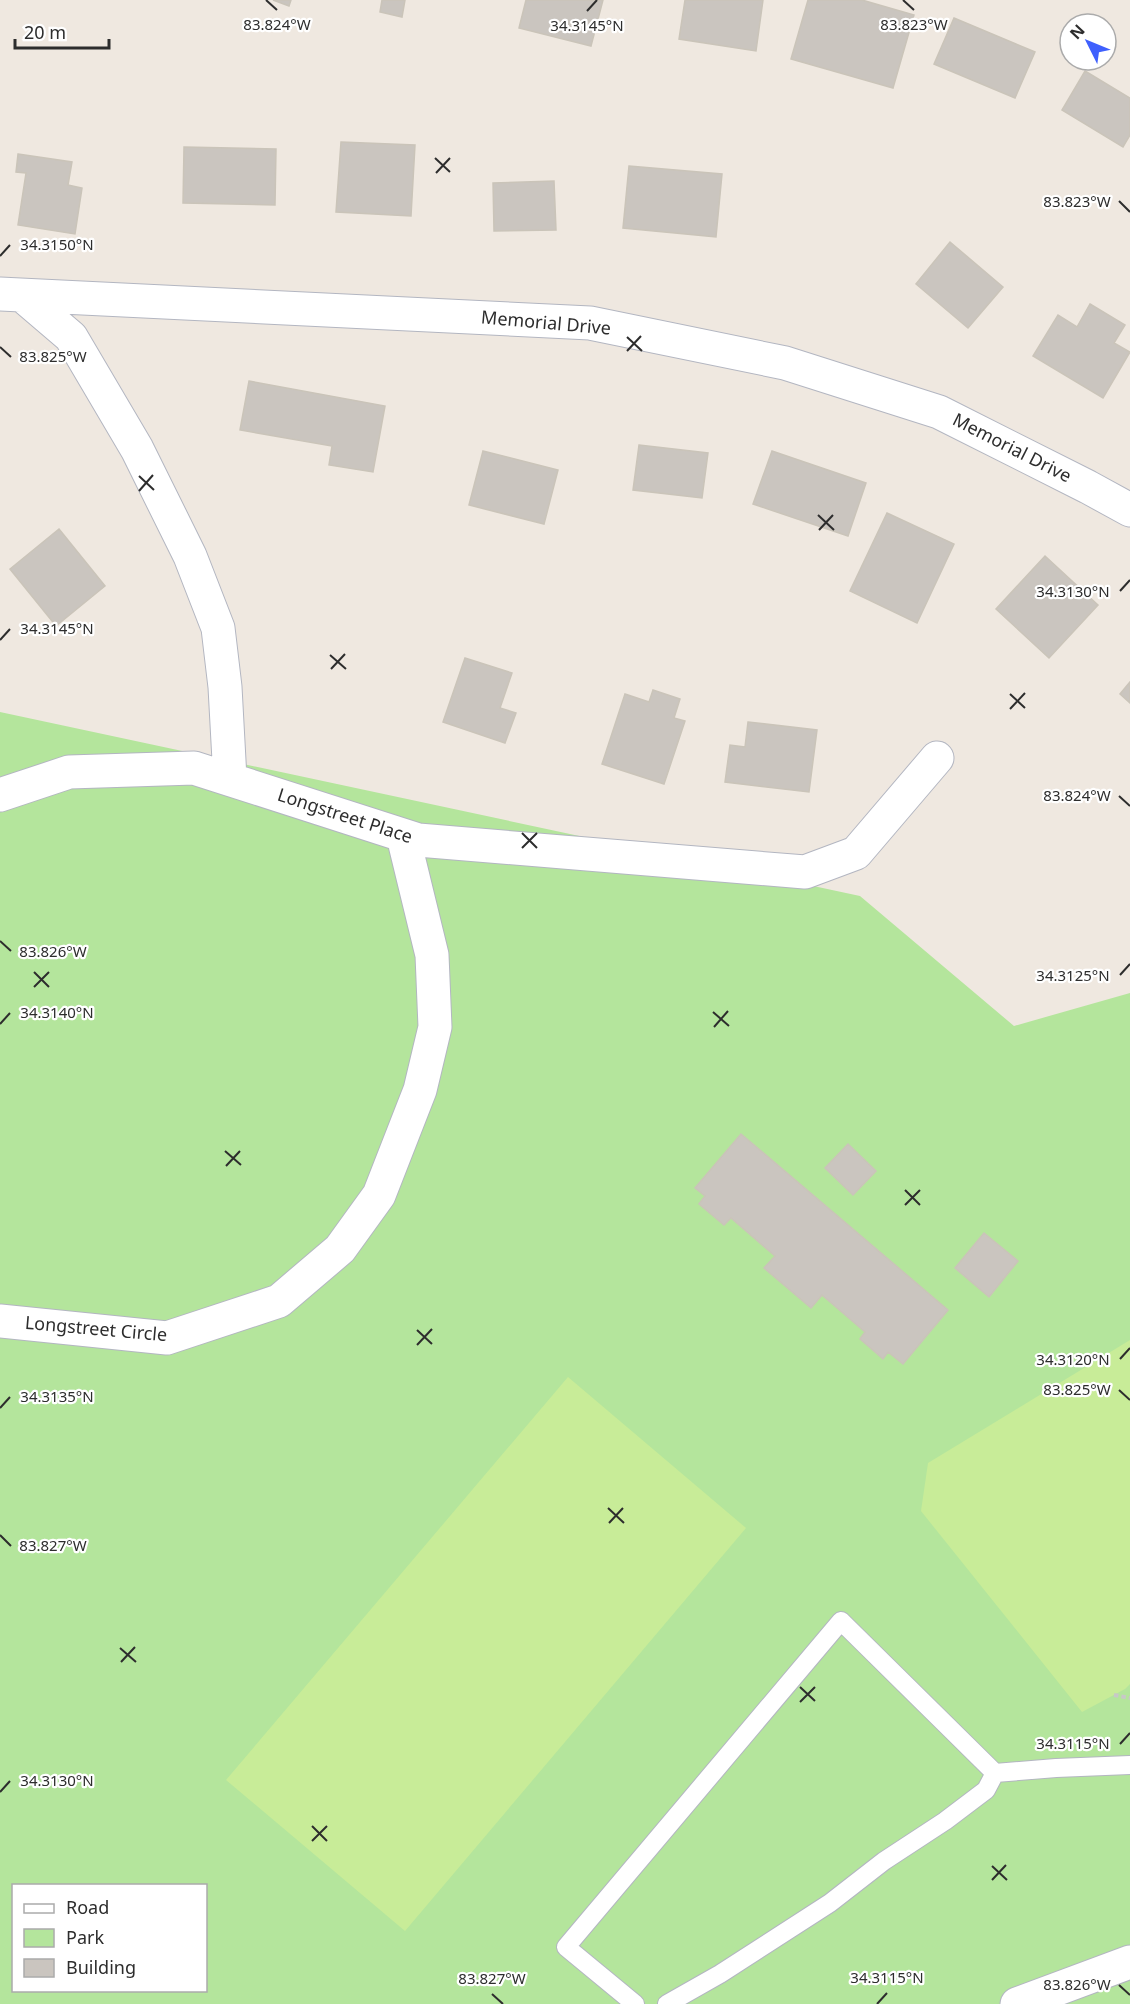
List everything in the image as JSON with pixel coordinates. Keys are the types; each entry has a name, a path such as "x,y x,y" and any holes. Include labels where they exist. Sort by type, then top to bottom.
{"street":[{"name":"Memorial Drive","path":"12,295 590,323 785,363 939,412 1130,510"},
{"path":"12,295 71,337 136,449 190,556 218,628 225,687 230,779"},
{"name":"Longstreet Place","path":"0,795 69,772 194,768 418,840 805,872 856,853 937,758"},
{"name":"Longstreet Circle","path":"0,1321 167,1338 279,1301 340,1249 379,1195 420,1090 435,1027 432,955 403,836"},
{"path":"1017,2004 1130,1962"}],"lane":[{"path":"635,2004 566,1947 841,1621 995,1773 1130,1765"},
{"path":"667,2004 720,1974 830,1903 884,1861 945,1821 986,1790 995,1773"}],"path":[{"path":"1114,1695 1130,1698"}],"green space":[{"path":"0,712 860,896 1014,1026 1130,993 1130,2004 0,2004"},
{"path":"1130,1340 1130,1684 1082,1712 921,1511 928,1463"},
{"path":"568,1377 746,1528 405,1931 226,1780"}],"building":[{"path":"273,0 291,0 289,6"},
{"path":"382,0 405,0 402,17 380,12"},
{"path":"526,0 603,0 591,46 519,28"},
{"path":"685,0 763,0 756,51 679,39"},
{"path":"808,0 862,0 914,15 893,88 791,59"},
{"path":"954,18 1035,52 1015,98 934,64"},
{"path":"1084,72 1087,72 1130,98 1130,135 1123,147 1062,110"},
{"path":"341,142 415,145 411,216 336,212"},
{"path":"184,147 276,149 275,205 183,203"},
{"path":"18,154 72,162 68,185 82,188 75,234 18,225 26,173 16,172"},
{"path":"629,166 722,174 716,237 623,228"},
{"path":"554,181 556,230 494,231 493,183"},
{"path":"950,242 1003,287 968,328 916,284"},
{"path":"1090,304 1125,325 1114,343 1130,352 1103,398 1033,356 1058,315 1077,327"},
{"path":"249,381 385,406 373,472 329,465 332,446 240,430"},
{"path":"639,445 708,453 702,498 633,490"},
{"path":"483,451 558,470 544,524 469,505"},
{"path":"772,451 866,483 848,536 753,504"},
{"path":"887,513 954,544 917,623 850,591"},
{"path":"59,529 105,586 56,626 10,569"},
{"path":"1045,556 1098,605 1049,658 996,609"},
{"path":"465,658 512,673 500,708 516,713 505,743 443,722"},
{"path":"1130,682 1130,703 1120,694"},
{"path":"653,690 680,699 674,718 685,721 664,784 602,764 625,694 649,702"},
{"path":"748,722 817,730 809,792 725,782 730,745 745,747"},
{"path":"741,1134 948,1310 903,1364 888,1352 883,1359 860,1339 865,1332 822,1295 811,1308 764,1268 775,1256 731,1218 724,1225 699,1204 705,1196 695,1188"},
{"path":"848,1144 876,1171 853,1195 825,1168"},
{"path":"984,1233 1018,1261 989,1297 955,1268"}]}
